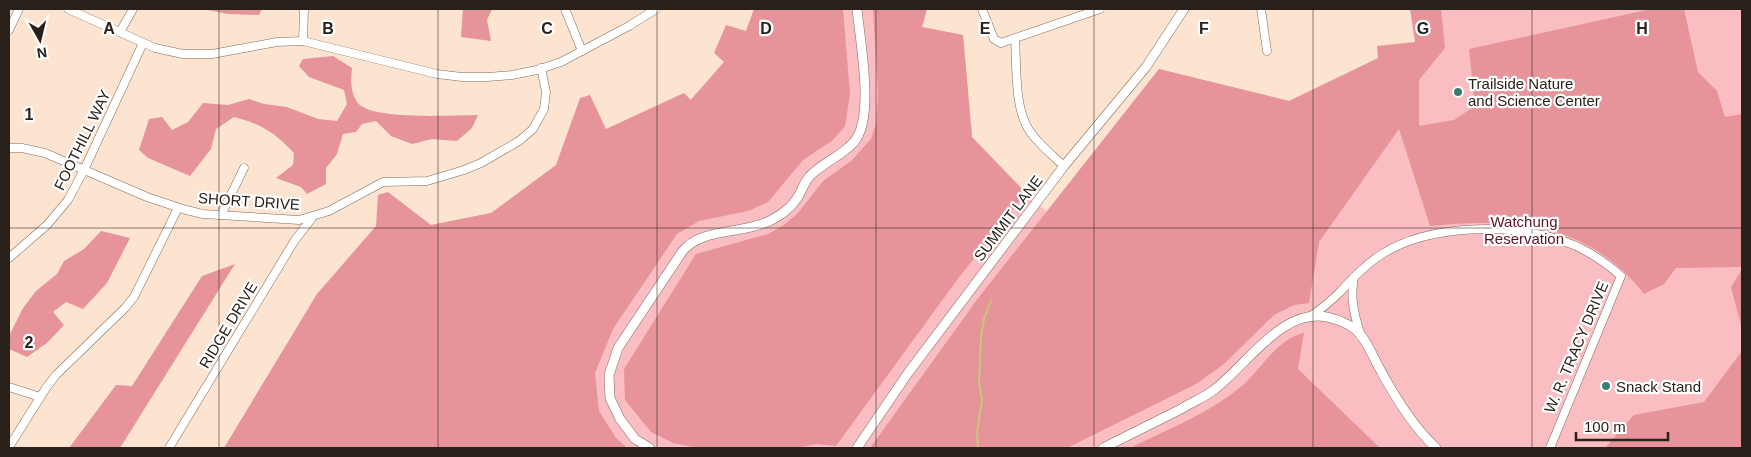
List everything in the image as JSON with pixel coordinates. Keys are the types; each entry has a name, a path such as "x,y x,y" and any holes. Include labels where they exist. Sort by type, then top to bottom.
{"street":[{"path":"9,30 19,9"},
{"path":"68,9 143,43 169,52 198,55 226,52 277,42 302,42 417,70 445,75 487,77 512,75 561,62 629,26 656,9"},
{"path":"120,32 133,9"},
{"path":"302,42 304,9"},
{"path":"565,9 582,51"},
{"path":"650,448 636,439 623,424 610,398 609,375 618,348 689,244 706,237 763,224 776,217 795,201 810,176 846,151 856,140 862,127 865,103 857,9"},
{"path":"982,9 994,39 998,43 1015,39 1100,9"},
{"name":"SUMMIT LANE","path":"857,448 908,373 1064,166 1146,67 1184,9"},
{"path":"1261,9 1267,52"},
{"path":"1015,39 1020,106 1023,119 1033,136 1064,166"},
{"name":"FOOTHILL WAY","path":"9,258 47,225 68,200 84,170 143,43"},
{"name":"SHORT DRIVE","path":"9,148 22,148 45,153 178,208 202,214 290,221 312,218 328,212 383,182 427,181 442,178 481,163 519,141 534,129 544,109 546,92 541,68"},
{"path":"221,215 244,168"},
{"path":"9,447 40,397 56,376 134,297 178,208"},
{"name":"RIDGE DRIVE","path":"169,448 290,249 312,218"},
{"name":"W. R. TRACY DRIVE","path":"1311,316 1382,254 1411,240 1448,232 1469,230 1531,233 1562,240 1600,259 1621,276 1550,448"},
{"name":"W. R. TRACY DRIVE","path":"1354,277 1352,308 1361,336 1413,424 1436,448"},
{"name":"W. R. TRACY DRIVE","path":"1103,448 1210,393 1236,372 1269,338 1292,322 1311,316 1329,317 1354,329 1361,336"},
{"path":"9,387 40,397"}],"green space":[{"name":"Watchung Reservation","path":"754,9 901,9 921,27 963,35 972,137 1047,212 1159,69 1289,101 1415,42 1428,9 1742,9 1742,448 224,448 317,294 431,225 491,213 690,100 724,62 746,31"}],"shaded area":[{"path":"209,9 262,9 259,15 228,14"},
{"path":"463,9 492,9 487,20 491,41 461,37"},
{"path":"754,9 843,9 850,94 845,126 833,140 803,160 768,202 748,211 699,221 677,234 613,329 595,373 599,411 616,438 627,448 224,448 317,294 376,226 378,195 388,192 431,225 491,213 556,165 580,98 590,95 606,129 684,93 691,100 724,62 714,53 726,25 746,31"},
{"path":"873,9 927,9 922,27 963,35 972,137 1026,193 957,280 836,446 816,444 797,448 698,448 673,443 651,432 625,400 624,369 696,254 768,234 784,225 798,213 823,181 851,161 871,139 876,124 878,94"},
{"path":"1410,9 1441,9 1445,48 1419,80 1419,126 1454,120 1475,106 1469,49 1651,9 1684,9 1698,72 1717,91 1725,117 1742,114 1742,267 1676,268 1664,284 1644,294 1622,270 1599,252 1574,239 1548,230 1520,225 1491,223 1430,226 1399,129 1319,242 1309,303 1294,305 1274,315 1224,364 1196,384 1067,448 870,448 979,297 1159,69 1289,101 1378,58 1377,46 1415,42"},
{"path":"333,56 352,68 353,94 357,102 365,108 378,112 413,116 478,115 472,128 457,141 432,139 412,144 391,136 376,121 362,124 356,132 343,134 337,154 326,168 326,184 307,194 301,187 276,178 293,165 294,153 280,139 267,130 234,117 216,129 211,149 190,176 148,158 139,150 149,119 162,117 172,130 188,122 203,103 228,105 249,99 264,104 287,107 318,119 337,121 347,104 344,90 309,77 299,66 303,59"},
{"path":"101,231 130,238 107,283 83,309 66,302 53,312 64,325 47,343 27,357 9,349 9,336 23,308 36,291 57,274 64,261 84,249"},
{"path":"235,264 120,448 69,448 116,385 132,386 202,276"},
{"path":"1742,269 1742,329 1731,287"},
{"path":"1304,333 1298,369 1380,448 1130,448 1218,404 1244,384 1278,347 1294,336"},
{"path":"1742,351 1742,448 1605,448 1634,415 1704,402"}],"waterway":[{"path":"978,448 977,432 982,400 979,382 981,336 984,319 991,301"}],"place":[{"name":"Trailside Nature and Science Center","path":"1458,92"},
{"name":"Snack Stand","path":"1606,386"}]}
